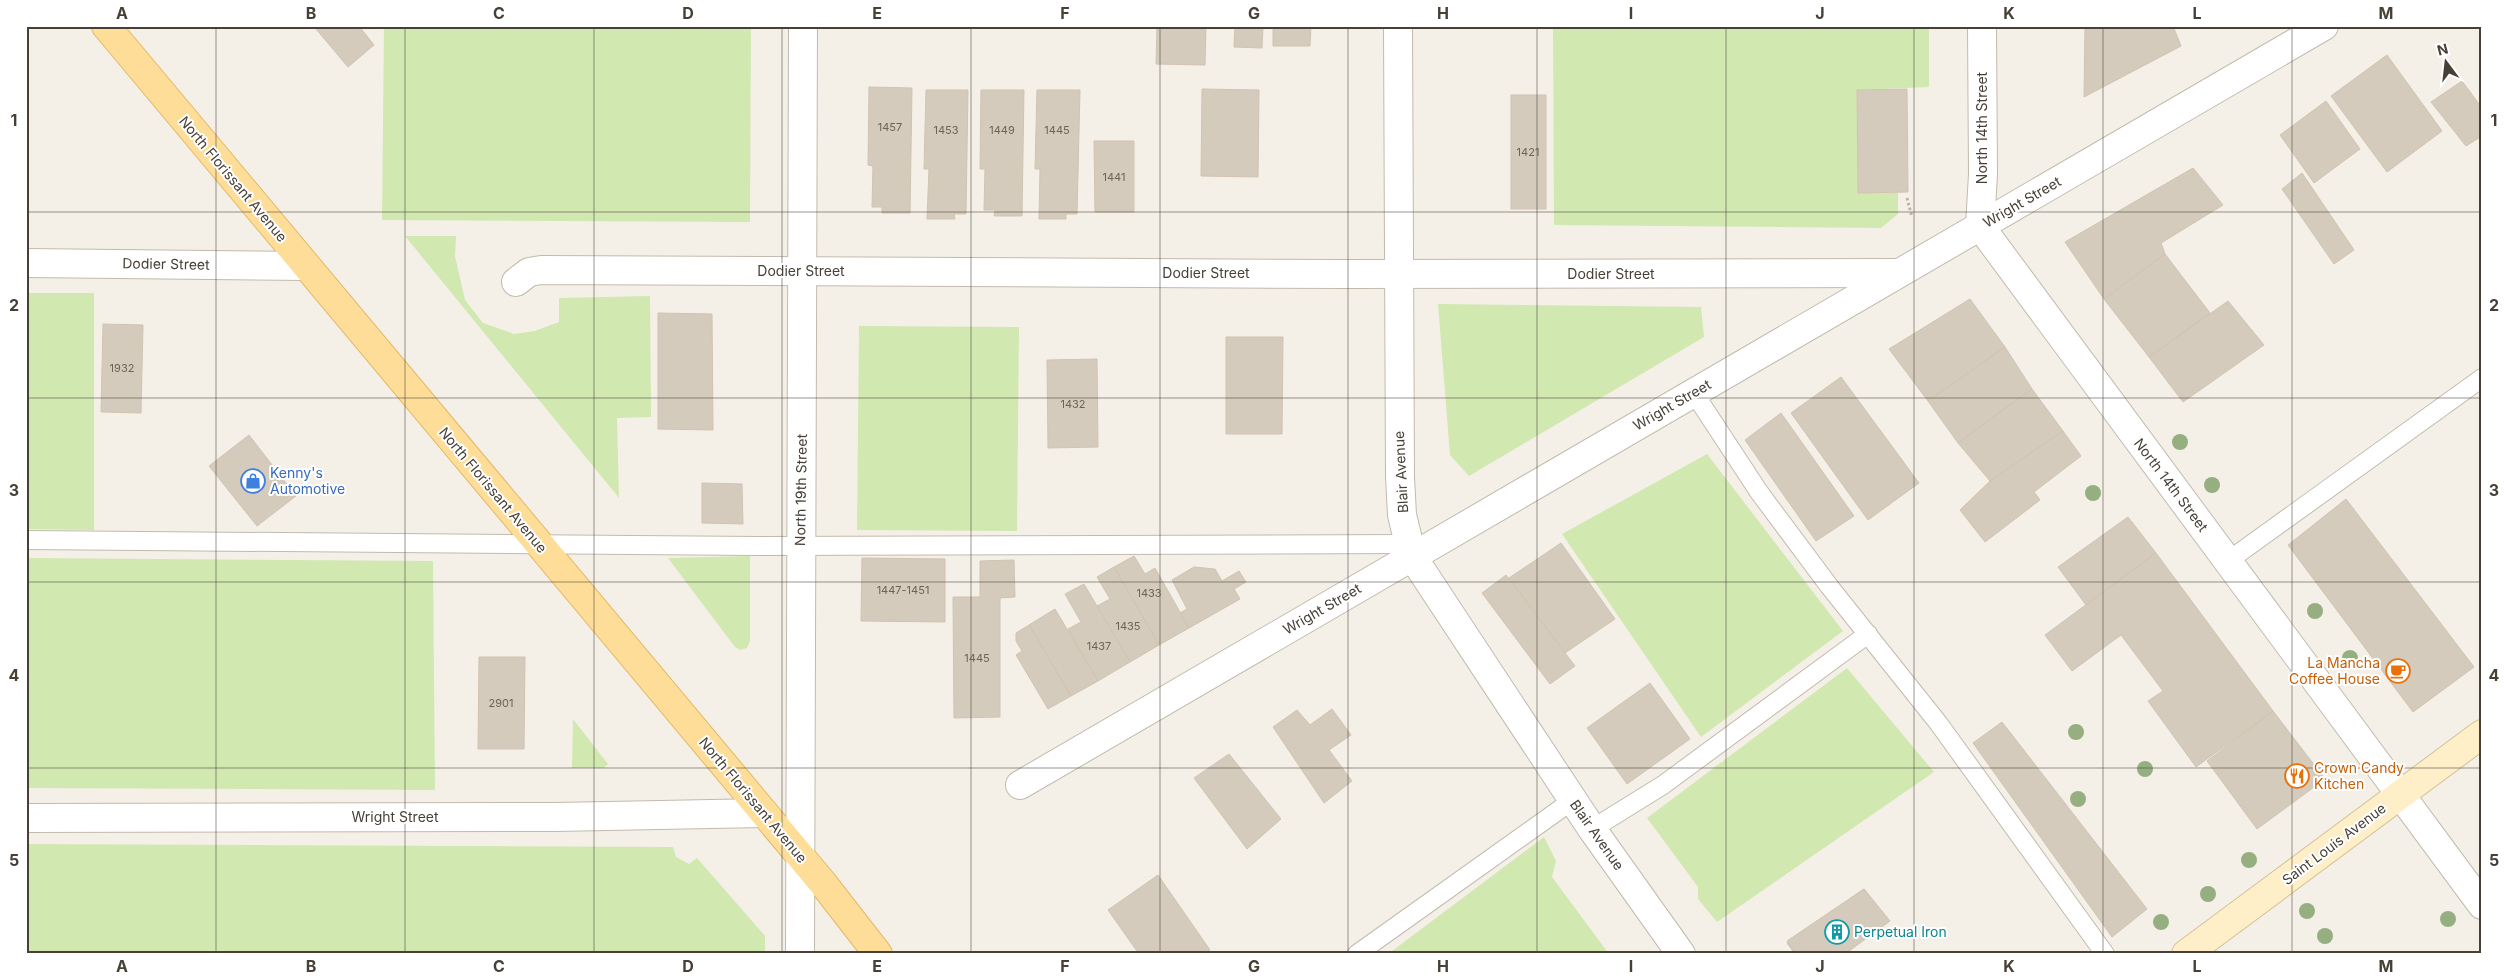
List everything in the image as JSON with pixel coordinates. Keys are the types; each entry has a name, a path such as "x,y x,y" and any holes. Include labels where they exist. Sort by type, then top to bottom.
{"main road":[{"name":"North Florissant Avenue","path":"106,26 801,858 878,954"}],"street":[{"name":"North 19th Street","path":"800,954 800,546 804,271 803,26"},
{"name":"Blair Avenue","path":"1398,26 1400,477 1402,515 1411,550 1592,829 1681,954"},
{"name":"North 14th Street","path":"1982,26 1983,174 1980,226 2482,905"},
{"name":"Wright Street","path":"1020,784 1411,550 1694,393 2324,26"},
{"name":"Dodier Street","path":"26,263 306,266"},
{"name":"Dodier Street","path":"516,282 529,272 542,270 1398,274 1899,273"},
{"name":"Saint Louis Avenue","path":"2186,954 2482,734"},
{"name":"Wright Street","path":"26,818 555,817 764,814"}],"lane":[{"path":"2228,562 2482,378"},
{"path":"1694,393 1759,492 1939,724 2105,954"},
{"path":"26,540 1411,550"},
{"path":"1592,829 1663,785 1868,634"},
{"path":"1357,954 1573,800"}],"path":[{"path":"1907,198 1912,217"}],"green space":[{"path":"384,26 751,26 750,222 382,220"},
{"path":"1553,26 1929,26 1929,87 1857,90 1858,193 1898,193 1898,214 1881,228 1554,225"},
{"path":"405,236 456,236 455,256 465,300 483,323 514,334 535,331 559,322 559,298 650,296 651,417 617,418 619,498"},
{"path":"26,293 94,293 94,530 26,529"},
{"path":"1438,304 1701,307 1704,337 1469,476 1450,455"},
{"path":"859,326 1019,327 1017,531 857,530"},
{"path":"1707,454 1843,631 1701,737 1562,534"},
{"path":"750,556 750,641 747,648 740,650 735,647 668,558"},
{"path":"26,558 433,561 435,790 26,788"},
{"path":"1847,668 1934,772 1717,922 1698,899 1698,887 1647,818"},
{"path":"573,719 608,764 604,768 572,768"},
{"path":"1544,837 1556,861 1552,877 1609,954 1388,954"},
{"path":"26,844 673,847 676,857 689,864 697,858 765,936 765,954 26,954"}],"building":[{"path":"320,26 359,26 374,45 348,67 316,29"},
{"path":"1157,26 1206,26 1205,65 1156,64"},
{"path":"1235,26 1263,26 1262,48 1234,47"},
{"path":"1273,26 1311,26 1310,46 1273,46"},
{"path":"2085,26 2173,26 2181,46 2084,97"},
{"path":"2387,55 2442,131 2387,172 2331,96"},
{"path":"2462,81 2482,108 2482,136 2466,146 2431,102"},
{"path":"869,87 912,88 910,213 882,213 882,207 872,207 873,166 868,165"},
{"path":"1202,89 1259,90 1258,177 1201,176"},
{"path":"1907,89 1908,192 1858,193 1857,90"},
{"path":"926,90 968,90 966,214 954,214 955,219 927,219 929,169 924,169"},
{"path":"981,90 1024,90 1022,216 994,216 995,210 984,210 985,169 980,169"},
{"path":"1037,90 1080,90 1077,214 1066,214 1066,219 1039,219 1040,169 1035,169"},
{"path":"1511,95 1546,95 1546,209 1511,209"},
{"path":"2326,101 2360,149 2314,183 2280,135"},
{"path":"1094,141 1134,141 1134,212 1095,212"},
{"path":"2193,168 2223,205 2161,243 2165,254 2104,299 2065,242"},
{"path":"2302,173 2354,250 2334,264 2282,189"},
{"path":"2165,254 2210,313 2149,357 2104,299"},
{"path":"1970,299 2005,347 1928,401 1889,349"},
{"path":"2228,301 2264,345 2183,402 2149,357"},
{"path":"658,313 712,314 713,430 658,429"},
{"path":"103,324 143,325 141,413 101,412"},
{"path":"1226,337 1283,337 1282,434 1226,434"},
{"path":"2005,347 2032,389 1958,443 1928,401"},
{"path":"1097,359 1098,447 1048,448 1047,360"},
{"path":"1841,377 1919,483 1868,520 1791,413"},
{"path":"2032,389 2063,431 1990,481 1958,443"},
{"path":"1781,413 1854,516 1816,541 1745,440"},
{"path":"2063,431 2081,456 2034,492 2040,500 1985,542 1960,510 1990,481"},
{"name":"Kenny's Automotive","path":"249,435 296,496 257,526 209,466"},
{"path":"702,483 742,484 743,524 702,523"},
{"path":"2346,499 2474,667 2413,712 2288,545"},
{"path":"2128,517 2156,553 2086,605 2058,567"},
{"path":"1561,543 1615,619 1565,653 1509,578"},
{"path":"2156,553 2273,711 2196,767 2148,701 2163,691 2121,635 2072,671 2045,635"},
{"path":"1134,556 1145,574 1155,568 1189,628 1159,645 1114,567"},
{"path":"862,558 945,559 945,622 861,621"},
{"path":"1014,560 1015,597 1000,598 1000,717 954,718 953,597 980,597 980,561"},
{"path":"1114,567 1159,645 1130,662 1097,606 1110,599 1097,577"},
{"path":"1194,567 1215,569 1222,581 1239,571 1246,582 1234,589 1240,599 1189,628 1180,613 1187,609 1172,580"},
{"path":"1506,575 1575,666 1550,684 1482,593"},
{"path":"1084,584 1130,662 1098,681 1068,629 1081,622 1065,594"},
{"path":"1055,609 1098,681 1071,696 1029,625"},
{"path":"1029,625 1071,696 1048,709 1016,655 1022,651 1016,641 1016,633"},
{"path":"479,657 525,657 524,749 478,749"},
{"path":"1650,683 1690,739 1627,784 1587,728"},
{"path":"1332,709 1351,735 1329,750 1352,781 1324,803 1273,727 1297,710 1310,725"},
{"name":"Crown Candy Kitchen","path":"2273,711 2325,779 2257,829 2207,761"},
{"path":"2002,722 2147,909 2112,937 1973,743"},
{"path":"1229,754 1281,819 1247,849 1194,778"},
{"path":"1158,875 1210,950 1204,954 1139,954 1108,910"},
{"name":"Perpetual Iron","path":"1864,889 1887,920 1841,952 1843,954 1795,954 1787,943"},
{"name":"Perpetual Iron","path":"1864,889 1890,921 1845,954 1796,954 1787,941"}],"place":[{"name":"Kenny's Automotive","path":"253,481"},
{"name":"La Mancha Coffee House","path":"2398,671"},
{"name":"Crown Candy Kitchen","path":"2297,776"},
{"name":"Perpetual Iron","path":"1837,932"}]}
